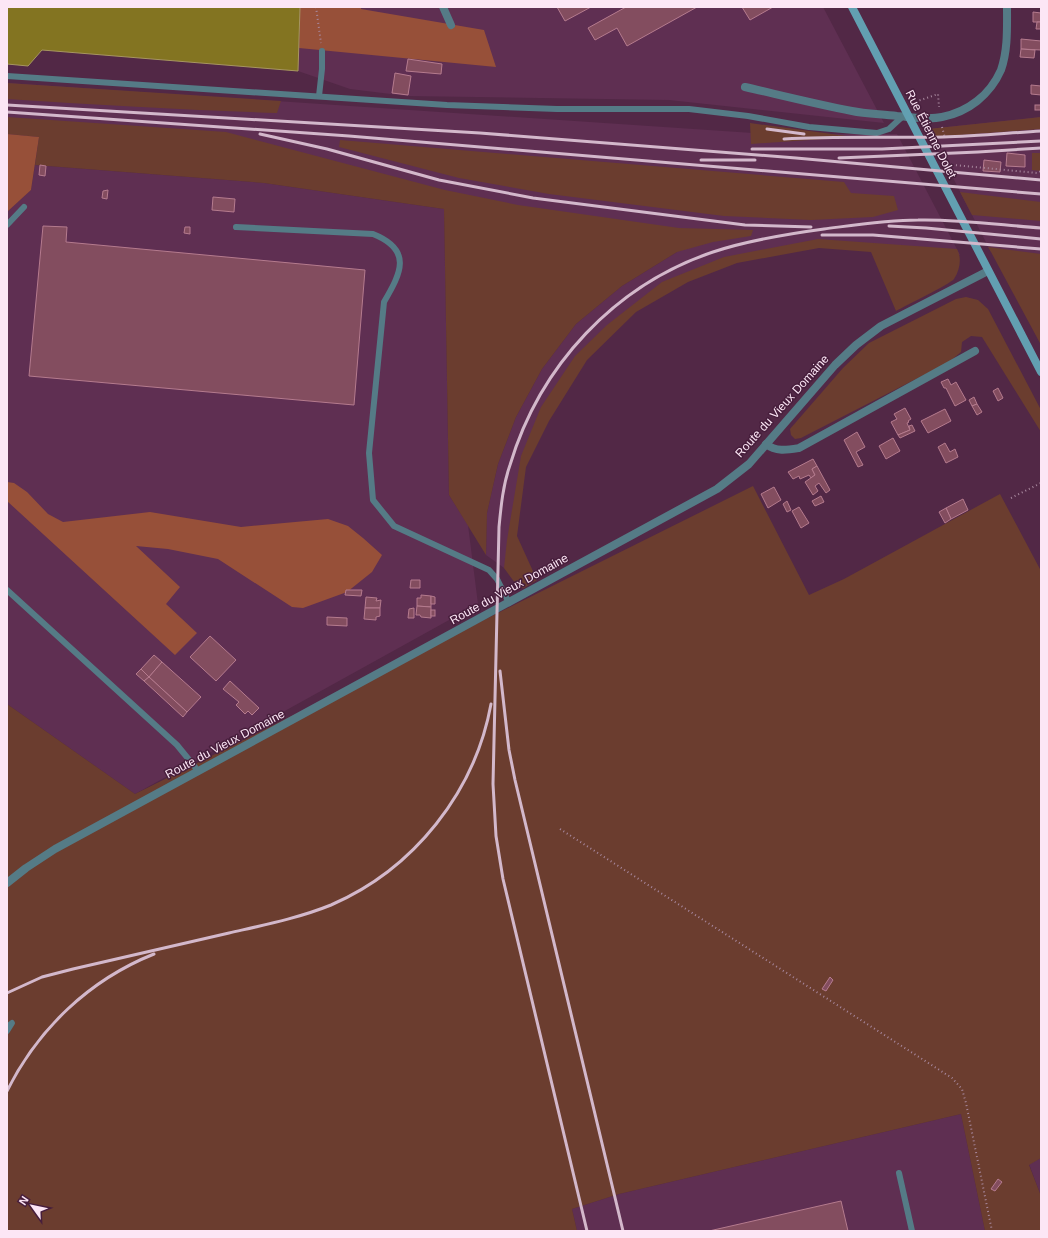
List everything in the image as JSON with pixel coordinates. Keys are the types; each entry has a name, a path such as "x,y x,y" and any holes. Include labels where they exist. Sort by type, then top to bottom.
{"main road":[{"name":"Rue Étienne Dolet","path":"852,7 931,163 1041,372"}],"street":[{"path":"442,7 451,25"},
{"path":"745,87 853,111 940,118 947,116 968,108 985,94 997,78 1004,60 1007,7"},
{"name":"Route du Vieux Domaine","path":"7,884 26,868 55,849 717,489 749,464 834,365 856,345 880,326 988,271"},
{"path":"766,444 771,448 783,451 799,448 975,352"}],"lane":[{"path":"319,96 322,69 322,50"},
{"path":"7,76 478,106 557,109 689,109 748,116 809,127 877,133 890,129 903,116"},
{"path":"7,225 24,206"},
{"path":"236,227 373,234 386,239 397,250 401,267 396,281 384,302 369,453 373,500 394,526 488,570 498,579 509,603"},
{"path":"7,590 177,746 198,772"},
{"path":"7,1027 12,1023 7,1032"},
{"path":"898,1173 912,1231"}],"path":[{"path":"316,7 322,50"},
{"path":"903,106 938,94"},
{"path":"931,163 1037,173 1041,171"},
{"path":"1011,498 1041,483"},
{"path":"560,829 952,1078 962,1090 966,1103 992,1231"}],"shaded area":[{"path":"7,7 300,7 298,71 42,50 28,66 7,64"},
{"path":"300,7 823,7 884,123 669,100 407,96 350,89 298,71"},
{"path":"300,7 361,7 361,9 484,30 496,67 299,48"},
{"path":"7,83 767,134 897,134 960,255 819,243 760,251 655,293 563,377 520,475 507,570 486,555 487,513 498,464 516,417 542,369 576,324 622,286 677,252 513,207 435,192 321,158 7,134"},
{"path":"7,83 281,101 277,113 7,99"},
{"path":"7,117 226,132 445,190 518,205 679,228 753,230 751,236 713,242 677,252 622,286 576,324 542,369 516,417 498,464 487,513 486,555 449,495 444,209 264,183 35,165 39,137 7,134"},
{"path":"1041,117 1041,256 991,252 928,129"},
{"path":"1041,117 1041,129 932,137 928,129"},
{"path":"750,123 854,137 751,144"},
{"path":"7,134 39,137 31,190 7,212"},
{"path":"340,140 844,182 851,193 894,196 898,210 873,217 811,220 724,216 549,194 459,178 339,147"},
{"path":"1032,153 1041,153 1041,171 1032,170"},
{"path":"35,165 264,183 444,209 449,495 468,525 478,604 135,794 7,704 7,212 31,190"},
{"path":"960,192 1041,202 1041,221 972,215"},
{"path":"818,239 957,249 960,260 959,268 951,282 896,311 871,252 819,248 737,263 688,282 636,312 587,360 549,421 526,467 517,536 537,580 524,588 518,587 504,568 507,540 521,456 541,407 575,356 607,325 662,282 724,257"},
{"path":"988,247 1041,254 1041,345 991,252"},
{"path":"966,297 978,300 988,309 1041,410 1041,432 982,337 971,336 962,342 961,352 949,362 801,438 795,439 791,435 790,429 843,368 869,343 956,299"},
{"path":"7,482 14,483 27,492 48,514 63,522 150,512 241,527 328,519 348,526 382,555 372,572 347,592 303,608 292,607 218,559 168,549 136,546 180,587 166,604 197,633 175,655 7,501"},
{"path":"753,486 809,595 844,579 1000,494 1041,571 1041,1158 1029,1165 1041,1196 1041,1231 985,1231 961,1114 619,1194 572,1209 577,1231 7,1231 7,704 135,794"},
{"path":"961,1114 985,1231 577,1231 572,1209 619,1194"},
{"path":"1041,1158 1041,1196 1029,1164"}],"building":[{"path":"557,7 591,7 565,21"},
{"path":"626,7 697,7 627,46 617,28 595,40 588,28"},
{"path":"742,7 773,7 750,20"},
{"path":"1033,12 1041,13 1041,22 1033,22"},
{"path":"1037,22 1041,22 1041,29 1036,29"},
{"path":"1021,39 1041,41 1041,50 1021,49"},
{"path":"1021,49 1035,50 1034,58 1020,57"},
{"path":"408,59 442,64 441,74 406,71"},
{"path":"395,73 411,76 408,95 392,93"},
{"path":"1031,85 1041,86 1041,95 1031,94"},
{"path":"1035,105 1041,105 1041,110 1035,110"},
{"path":"1007,153 1025,155 1025,167 1006,166"},
{"path":"984,160 1001,162 1000,172 983,171"},
{"path":"40,165 46,166 45,176 39,175"},
{"path":"108,190 107,199 102,198 103,191"},
{"path":"213,197 235,199 234,212 212,210"},
{"path":"43,226 67,227 66,242 365,270 354,405 29,376"},
{"path":"185,227 190,227 190,234 184,233"},
{"path":"948,379 951,385 956,382 966,400 955,406 946,388 944,388 941,382"},
{"path":"998,388 1003,398 998,401 993,391"},
{"path":"974,397 977,404 972,406 969,400"},
{"path":"977,404 982,412 977,415 972,406"},
{"path":"905,408 911,419 907,423 910,430 898,435 891,422 897,419 894,414"},
{"path":"945,409 951,421 928,433 921,421"},
{"path":"912,425 915,431 900,438 898,435 910,430 909,426"},
{"path":"857,432 865,447 856,452 863,465 858,467 844,440"},
{"path":"893,438 900,451 886,459 879,446"},
{"path":"945,443 950,452 955,449 958,457 946,463 938,447"},
{"path":"813,459 817,466 812,469 815,475 811,478 809,475 800,479 799,476 793,479 788,472"},
{"path":"817,466 830,490 826,493 819,483 815,486 818,491 813,495 805,482 815,475 812,469"},
{"path":"774,487 781,500 768,508 761,494"},
{"path":"821,496 824,502 815,506 812,501"},
{"path":"963,499 968,510 951,519 946,508"},
{"path":"787,501 791,510 787,512 783,504"},
{"path":"799,507 809,523 801,528 792,511"},
{"path":"946,508 951,519 945,523 939,512"},
{"path":"411,580 420,580 420,588 410,588"},
{"path":"346,590 362,590 361,596 345,595"},
{"path":"421,595 431,596 431,607 417,606 417,598 421,598"},
{"path":"431,596 435,597 435,604 431,604"},
{"path":"366,597 377,598 376,601 381,600 380,608 365,608"},
{"path":"417,606 431,607 431,618 416,615"},
{"path":"365,608 380,608 380,616 376,617 376,620 364,619"},
{"path":"414,608 414,618 408,618 409,609"},
{"path":"431,610 435,610 435,616 431,616"},
{"path":"327,617 347,618 347,626 327,625"},
{"path":"210,636 236,660 216,681 190,657"},
{"path":"154,655 162,662 149,677 141,669"},
{"path":"162,662 201,697 187,712 149,677"},
{"path":"141,669 149,677 144,681 136,674"},
{"path":"149,677 187,712 183,717 144,681"},
{"path":"230,681 259,708 252,715 248,711 245,714 236,705 239,702 223,689"},
{"path":"830,977 833,980 826,991 822,989"},
{"path":"998,1179 1002,1182 995,1191 991,1189"},
{"path":"841,1201 848,1231 709,1231"}],"railway":[{"path":"7,105 480,133 796,158 1041,180"},
{"path":"7,112 349,136 1041,194"},
{"path":"767,129 804,134"},
{"path":"784,139 943,137 1041,131"},
{"path":"260,134 327,149 439,180 533,198 745,225 811,227"},
{"path":"752,149 882,149 1041,141"},
{"path":"839,158 1041,148"},
{"path":"701,160 755,160"},
{"path":"587,1231 503,879 496,836 493,784 499,527 506,480 523,428 541,394 562,362 586,333 614,308 644,285 677,267 713,252 740,244 782,235 895,221 949,220 1041,228"},
{"path":"889,226 1041,239"},
{"path":"822,235 873,235 1041,249"},
{"path":"500,671 509,750 515,780 623,1231"},
{"path":"7,993 42,977 268,924 319,910 361,890 389,871 414,849 436,824 455,797 471,767 483,736 491,704"},
{"path":"7,1091 34,1047 50,1027 68,1009 87,992 108,978 130,965 154,954"}]}
